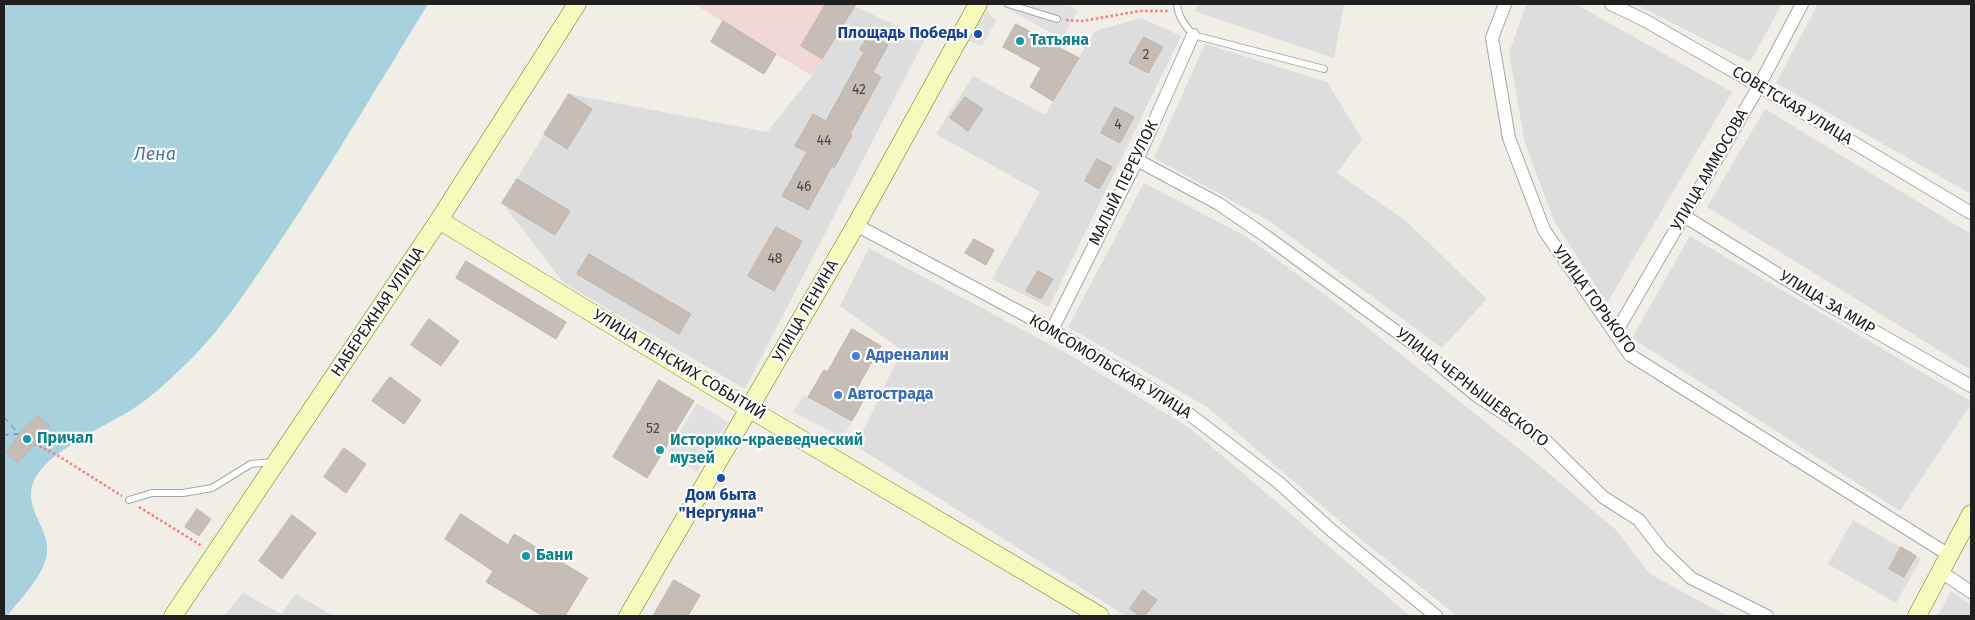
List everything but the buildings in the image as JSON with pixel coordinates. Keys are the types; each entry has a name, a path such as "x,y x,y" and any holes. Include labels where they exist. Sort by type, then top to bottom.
{"street":[{"name":"НАБЕРЕЖНАЯ УЛИЦА","path":"173,616 439,220 577,4"},
{"name":"УЛИЦА ЛЕНИНА","path":"628,616 856,225 978,4"},
{"name":"УЛИЦА ГОРЬКОГО","path":"1505,4 1492,38 1509,138 1544,230 1630,355 1950,555"},
{"name":"СОВЕТСКАЯ УЛИЦА","path":"1611,4 1646,21 1971,212"},
{"name":"УЛИЦА АММОСОВА","path":"1614,334 1684,216 1802,4"},
{"name":"МАЛЫЙ ПЕРЕУЛОК","path":"1052,330 1137,160 1193,36"},
{"name":"УЛИЦА ЧЕРНЫШЕВСКОГО","path":"1137,160 1219,204 1267,237 1423,351 1477,396 1546,441 1603,497 1639,520 1661,549 1692,578 1767,616"},
{"name":"УЛИЦА ЗА МИР","path":"1684,216 1818,299 1971,386"},
{"name":"УЛИЦА ЛЕНСКИХ СОБЫТИЙ","path":"439,220 1080,611 1100,616"},
{"name":"КОМСОМОЛЬСКАЯ УЛИЦА","path":"856,225 1052,330 1176,404 1278,482 1331,530 1436,616"},
{"path":"1917,616 1971,514"},
{"path":"1940,571 1971,592"}],"lane":[{"path":"1008,4 1057,19"},
{"path":"1177,4 1182,22 1193,36 1324,68"},
{"path":"129,500 152,493 183,493 212,488 251,464 277,462"}],"path":[{"path":"1057,19 1082,21 1122,12 1145,10 1178,12"},
{"path":"34,444 58,455 202,546"}],"shaded area":[{"path":"694,4 856,4 812,76"},
{"path":"999,4 1067,4 1078,10 1062,39"},
{"path":"1199,4 1344,4 1334,58 1194,11"},
{"path":"1526,4 1575,4 1732,92 1607,303 1554,221 1525,143 1509,53"},
{"path":"1635,4 1782,4 1750,62"},
{"path":"1818,4 1971,4 1971,194 1776,83"},
{"path":"854,6 925,39 745,389 564,283 502,203 569,94 767,132 812,76"},
{"path":"986,10 996,21 982,46 968,41"},
{"path":"1141,18 1181,36 1049,307 992,279 1040,192 936,134 973,76 1045,115 1095,31"},
{"path":"1205,44 1327,82 1362,139 1337,173 1406,221 1487,299 1442,348 1271,222 1154,158"},
{"path":"1765,109 1971,234 1971,370 1707,207"},
{"path":"1144,183 1247,237 1349,313 1533,460 1616,530 1650,574 1727,616 1457,616 1363,541 1207,407 1068,327"},
{"path":"1690,236 1971,401 1971,404 1900,511 1632,338"},
{"path":"869,248 1068,354 1191,429 1410,616 1126,616 856,446 902,350 840,306"},
{"path":"804,395 852,421 843,438 793,412"},
{"path":"697,403 728,422 697,472 667,453"},
{"path":"1853,520 1921,559 1896,603 1828,564"},
{"path":"1951,591 1971,605 1971,616 1938,616"},
{"path":"243,593 281,614 296,594 333,616 224,616"}],"water":[{"name":"Лена","path":"4,4 428,4 297,216 247,290 215,332 185,365 149,398 64,450 44,466 35,479 31,490 32,502 47,543 47,554 45,563 36,579 7,616 4,616"}],"ferry route":[{"path":"4,417 19,434 4,435"}],"place":[{"name":"Площадь Победы","path":"978,34"},
{"name":"Татьяна","path":"1020,41"},
{"name":"Адреналин","path":"856,356"},
{"name":"Автострада","path":"838,395"},
{"name":"Причал","path":"27,439"},
{"name":"Историко-краеведческий музей","path":"660,450"},
{"name":"Дом быта \"Нергуяна\"","path":"721,478"},
{"name":"Бани","path":"526,556"}]}
